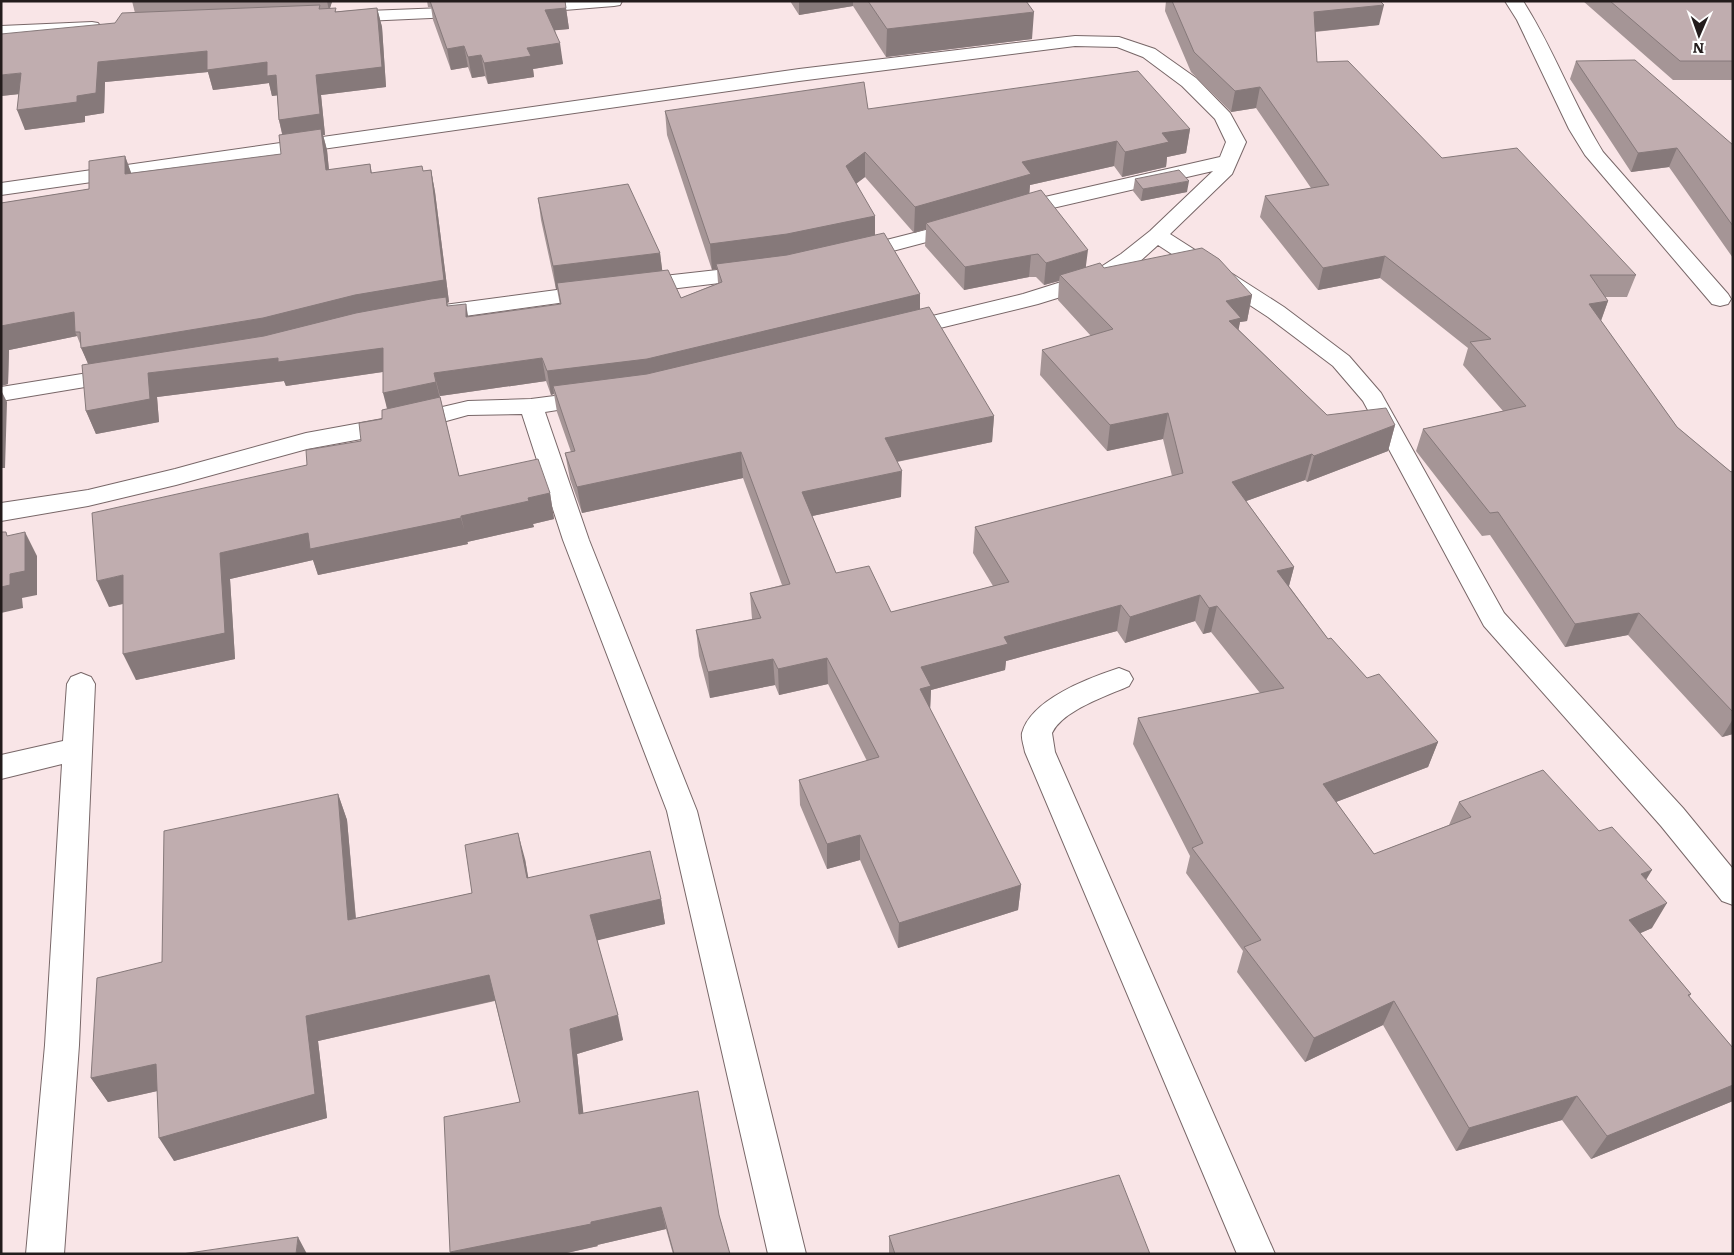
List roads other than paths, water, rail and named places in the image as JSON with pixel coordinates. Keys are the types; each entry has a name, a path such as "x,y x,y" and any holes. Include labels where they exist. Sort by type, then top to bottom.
{"street":[{"path":"508,10 614,1"},
{"path":"1514,1 1530,28 1578,129 1595,155 1686,257 1720,299"},
{"path":"320,18 490,11"},
{"path":"1,31 111,26"},
{"path":"1,189 799,75 1076,41 1119,42 1148,53 1189,82 1223,117 1236,142 1225,170 1158,235 1129,259 1101,276 1030,299 885,335"},
{"path":"832,260 918,240 1043,203 1229,161"},
{"path":"1158,235 1276,312 1341,361 1373,398 1494,619 1672,817 1733,892"},
{"path":"408,318 616,289 771,271"},
{"path":"1,394 135,372"},
{"path":"1,512 88,498 176,477 330,435 421,420 468,408 531,406 610,396"},
{"path":"531,406 576,540 682,811 788,1254"},
{"path":"1119,679 1074,700 1044,718 1037,734 1040,752 1256,1254"},
{"path":"45,1254 62,1045 81,684"},
{"path":"1,767 78,749"}]}
